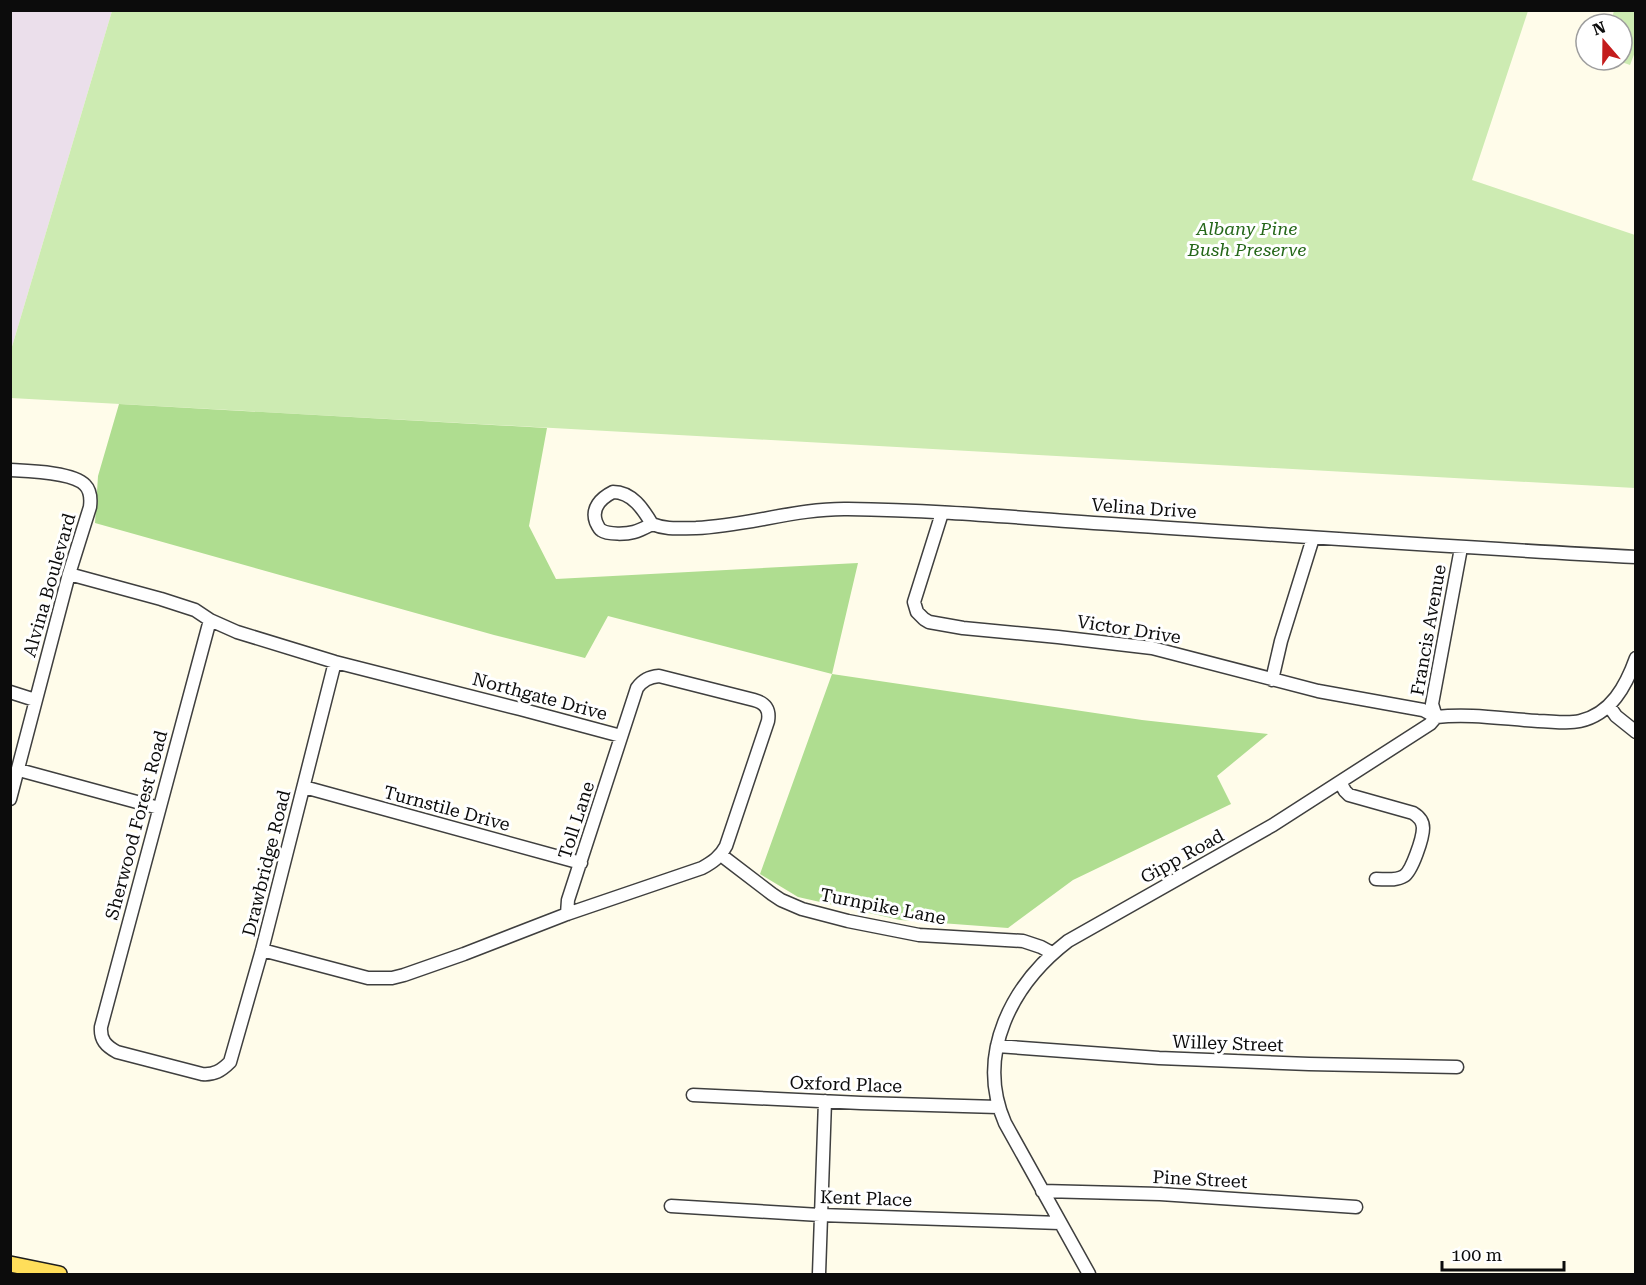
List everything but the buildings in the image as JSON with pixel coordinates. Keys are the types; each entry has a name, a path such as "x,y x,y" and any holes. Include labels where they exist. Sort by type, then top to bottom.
{"main road":[{"path":"10,1264 59,1275"}],"street":[{"name":"Alvina Boulevard","path":"10,470 69,477 86,486 91,496 90,507 69,574 10,800"},
{"name":"Velina Drive","path":"652,524 637,531 601,531 596,525 595,510 598,503 606,496 613,492 621,492 645,512 652,524 673,529 711,527 801,513 846,509 942,513 1461,548 1635,557"},
{"name":"Victor Drive","path":"942,513 914,602 917,612 929,622 963,628 1152,648 1318,691 1423,710 1436,717"},
{"path":"1272,680 1281,642 1313,538"},
{"name":"Francis Avenue","path":"1436,717 1432,704 1461,548"},
{"name":"Northgate Drive","path":"69,574 195,610 210,620 237,632 335,662 621,736 637,688 640,683 652,676 660,676 761,702 768,710 768,721 741,804 721,855"},
{"name":"Sherwood Forest Road","path":"210,620 101,1027 102,1039 106,1046 117,1052 202,1074 214,1074 222,1070"},
{"path":"1436,717 1461,715 1580,721 1590,718 1609,706 1623,689 1635,658"},
{"name":"Drawbridge Road","path":"222,1070 230,1062 236,1045 335,662"},
{"path":"10,692 36,700"},
{"path":"1609,706 1616,716 1635,732"},
{"name":"Gipp Road","path":"1089,1275 998,1107 995,1078 998,1046 1004,1021 1017,995 1027,980 1052,953 1068,941 1230,851 1430,724 1436,717"},
{"name":"Toll Lane","path":"567,914 568,900 621,736"},
{"path":"18,770 159,808"},
{"path":"1340,782 1349,795 1413,813 1422,823 1422,832 1412,867 1408,873 1396,879 1376,879"},
{"name":"Turnstile Drive","path":"304,788 581,863"},
{"path":"262,951 368,978 392,978 472,951 567,914 687,874 713,862 721,855"},
{"name":"Turnpike Lane","path":"721,855 772,894 802,909 919,935 1023,941 1033,943 1052,953"},
{"name":"Willey Street","path":"998,1046 1159,1058 1457,1067"},
{"name":"Oxford Place","path":"693,1095 998,1107"},
{"path":"819,1275 825,1101"},
{"name":"Pine Street","path":"1042,1191 1160,1194 1356,1207"},
{"name":"Kent Place","path":"671,1206 820,1215 1060,1223"}],"shaded area":[{"path":"10,11 112,11 11,350"}],"green space":[{"name":"Albany Pine Bush Preserve","path":"112,11 1528,11 1472,180 1635,235 1635,488 11,398 11,350"},
{"path":"1635,11 1634,55 1634,12 1614,12"},
{"path":"119,404 547,428 529,526 556,579 858,563 832,674 608,616 585,658 494,635 95,523 98,476"},
{"path":"832,674 1142,720 1268,734 1217,776 1231,804 1073,880 1008,928 900,920 798,897 760,874"}]}
